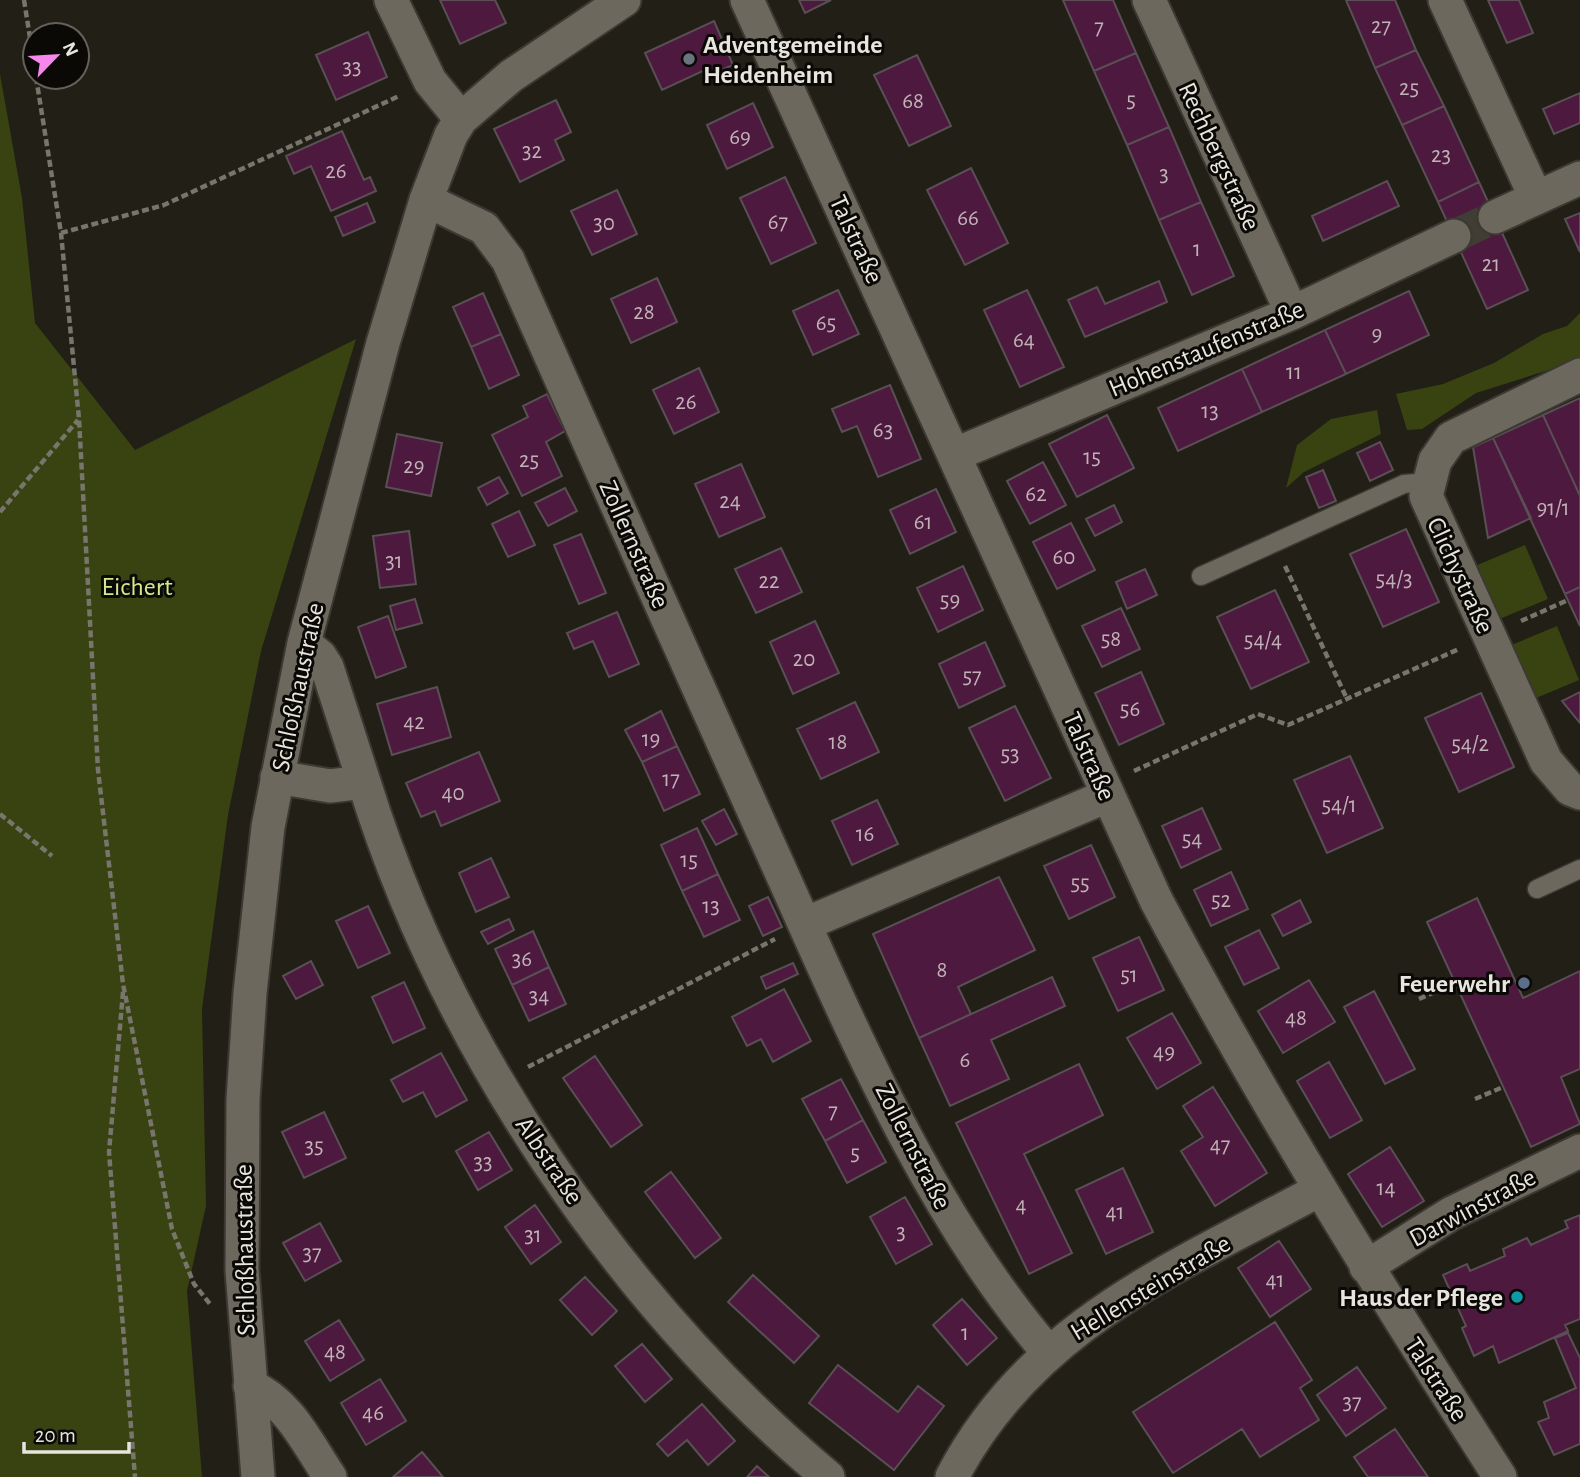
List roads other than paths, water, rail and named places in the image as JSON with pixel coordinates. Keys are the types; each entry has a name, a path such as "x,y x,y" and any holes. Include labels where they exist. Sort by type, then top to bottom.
{"street":[{"path":"391,0 430,81 461,119"},
{"name":"Schloßhaustraße","path":"258,1477 244,1329 240,1195 245,1073 263,874 277,777 304,643 383,343 426,200 461,119 511,76 624,0"},
{"name":"Talstraße","path":"747,0 956,454 1156,900 1224,1028 1320,1190 1500,1477"},
{"name":"Rechbergstraße","path":"1149,0 1292,313"},
{"path":"1445,0 1536,198"},
{"path":"1494,217 1580,178"},
{"name":"Zollernstraße","path":"426,200 484,228 508,260 805,924 936,1192 984,1268 1048,1352"},
{"name":"Hohenstaufenstraße","path":"956,454 1292,313 1454,236"},
{"name":"Clichystraße","path":"1580,375 1451,438 1435,461 1426,496 1546,761 1570,789 1580,793"},
{"name":"Albstraße","path":"304,643 320,656 327,667 388,854 419,929 500,1083 563,1182 628,1270 706,1360 828,1477"},
{"path":"277,777 330,786 364,782"},
{"path":"805,924 1105,791"},
{"name":"Darwinstraße","path":"1366,1267 1452,1213 1580,1152"},
{"name":"Hellensteinstraße","path":"952,1477 997,1406 1048,1352 1106,1307 1320,1190"},
{"path":"250,1387 266,1393 280,1404 330,1477"}],"lane":[{"path":"1200,576 1404,484 1428,482"},
{"path":"1538,889 1580,869"}],"tunnel":[{"path":"1454,236 1495,217"}],"place":[{"name":"Adventgemeinde Heidenheim","path":"689,59"},
{"name":"Feuerwehr","path":"1524,983"},
{"name":"Haus der Pflege","path":"1517,1297"}],"park label":[{"name":"Eichert","path":"137,586"}]}
